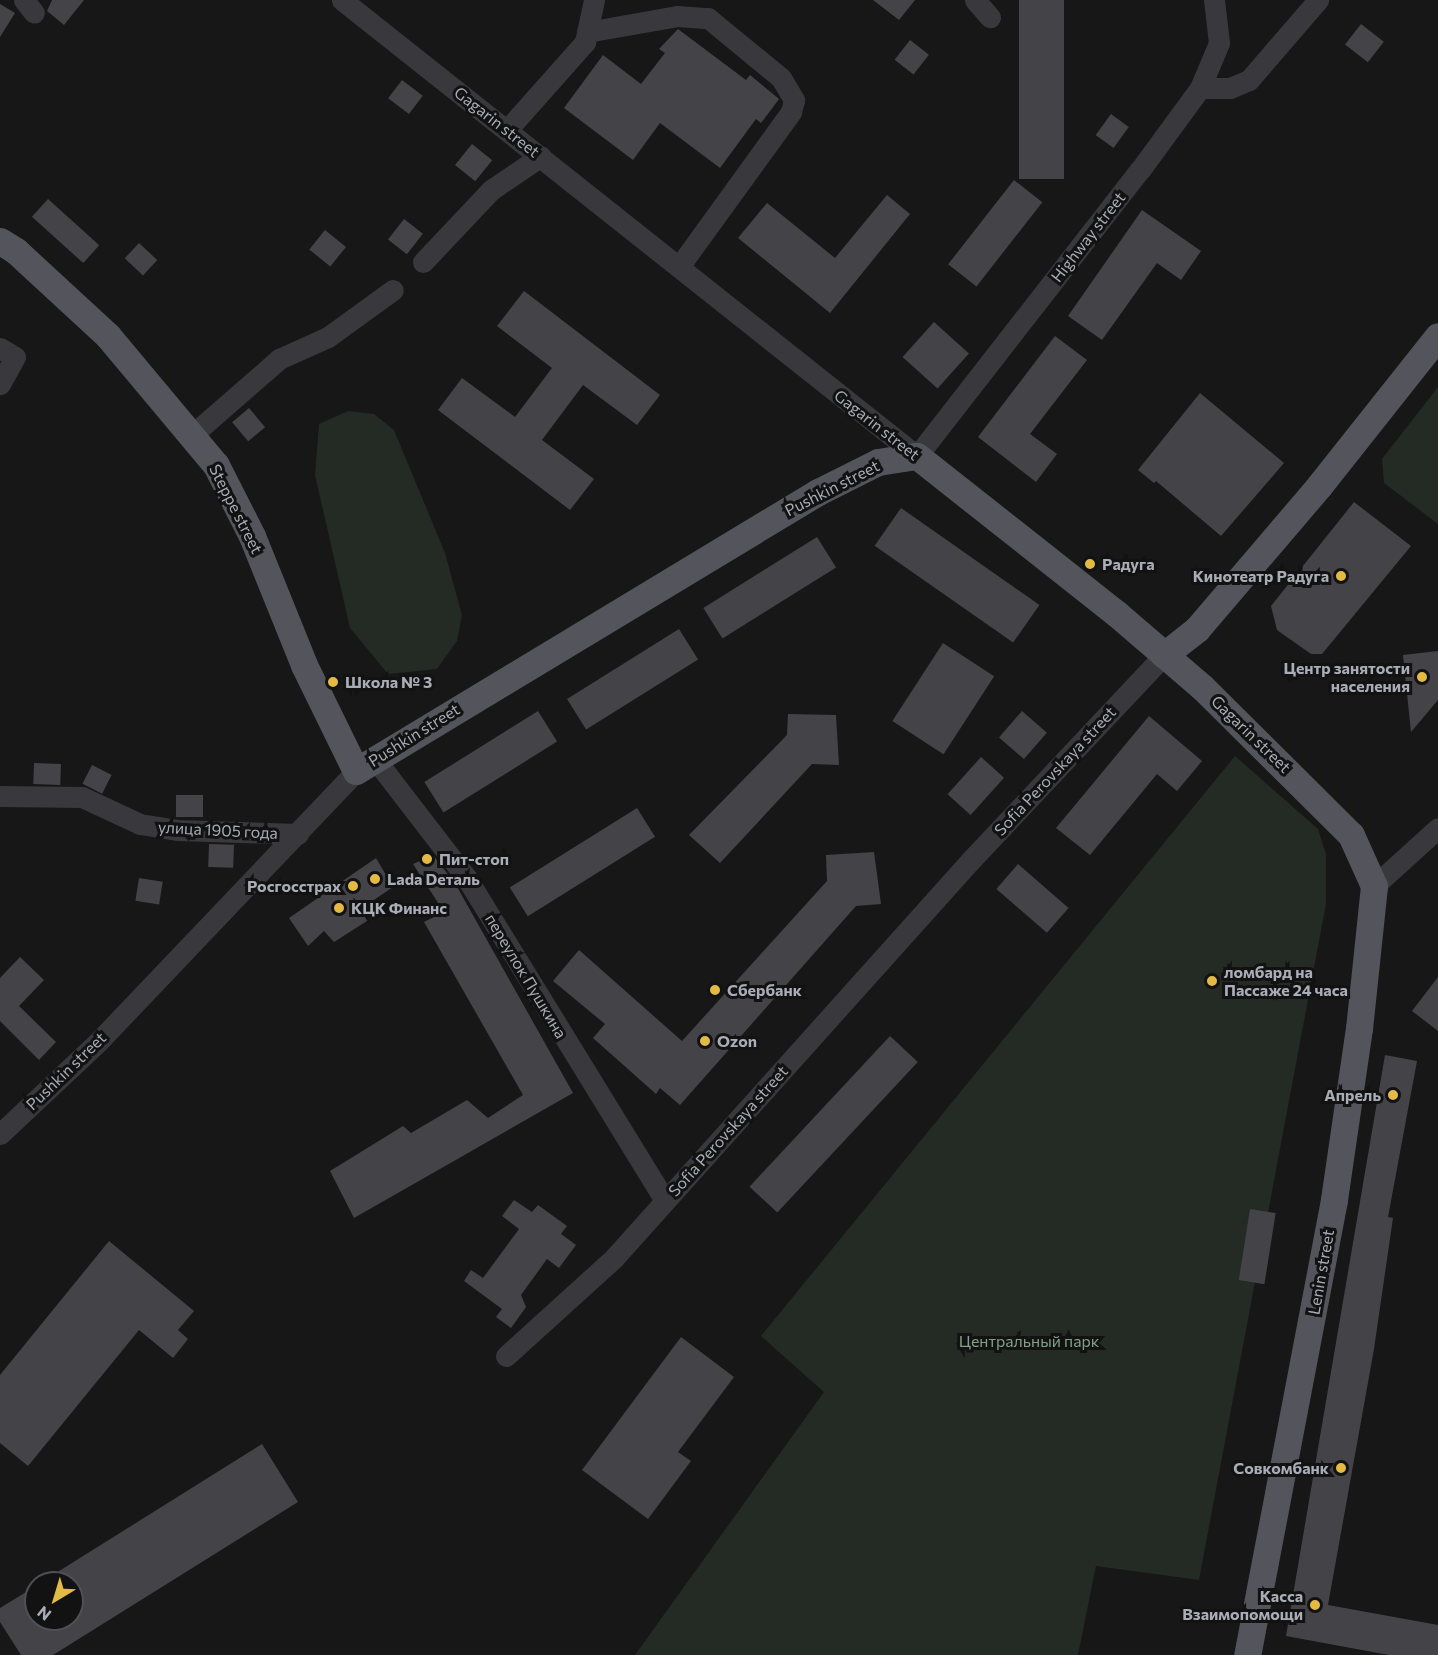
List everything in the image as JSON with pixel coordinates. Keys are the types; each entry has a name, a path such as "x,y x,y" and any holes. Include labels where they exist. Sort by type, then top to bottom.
{"main road":[{"name":"Steppe street","path":"0,241 16,251 108,336 216,465 252,536 304,665 366,765"},
{"name":"Sofia Perovskaya street","path":"1164,655 1197,629 1319,486 1438,336"},
{"name":"Gagarin street","path":"917,456 1164,655 1328,810 1351,835 1374,886"},
{"name":"Pushkin street","path":"366,765 818,492 878,462 917,456"},
{"name":"Lenin street","path":"1247,1655 1334,1200 1359,1028 1374,886"}],"street":[{"name":"Gagarin street","path":"342,0 917,456"},
{"path":"507,130 585,42 594,0"},
{"path":"975,0 990,16"},
{"name":"Highway street","path":"917,456 1140,170 1200,88 1219,43 1214,0"},
{"path":"1200,88 1230,88 1249,80 1318,0"},
{"path":"587,32 677,16 708,18 781,78 794,100 790,112 680,267"},
{"path":"423,262 491,190 541,156"},
{"path":"192,435 279,359 328,337 393,290"},
{"path":"0,348 15,357 0,384"},
{"name":"Sofia Perovskaya street","path":"506,1356 614,1258 970,861 1164,655"},
{"name":"Pushkin street","path":"0,1134 98,1042 366,765"},
{"name":"переулок Пушкина","path":"366,765 466,877 665,1201"},
{"name":"улица 1905 года","path":"0,796 82,798 140,824 177,830 298,834"},
{"path":"1374,886 1438,828"}],"green space":[{"path":"1438,387 1438,524 1384,483 1382,459"},
{"path":"348,411 374,414 394,430 445,553 462,615 457,641 437,669 388,674 350,628 315,475 319,424"},
{"name":"Центральный парк","path":"1235,756 1318,829 1326,854 1326,904 1199,1580 1096,1566 1078,1655 635,1655 824,1392 761,1336"}],"building":[{"path":"52,0 84,0 64,25 47,11"},
{"path":"873,0 915,0 899,20"},
{"path":"1019,0 1064,0 1064,179 1019,179"},
{"path":"0,4 15,13 0,37"},
{"path":"1361,24 1384,42 1368,62 1345,44"},
{"path":"678,29 746,80 750,75 779,99 761,123 756,119 720,168 660,123 633,160 564,108 603,55 641,84 665,53 659,49"},
{"path":"910,40 929,55 914,74 895,60"},
{"path":"402,80 423,96 409,114 388,98"},
{"path":"1111,114 1129,127 1114,148 1096,135"},
{"path":"472,144 492,160 475,181 455,165"},
{"path":"1014,180 1042,202 976,286 948,264"},
{"path":"887,195 910,214 830,313 738,238 767,203 835,258"},
{"path":"48,199 99,245 83,263 32,217"},
{"path":"1142,210 1201,251 1181,280 1157,263 1102,340 1068,316"},
{"path":"404,219 423,234 407,254 388,239"},
{"path":"325,230 346,247 330,266 309,249"},
{"path":"139,243 157,260 143,275 125,258"},
{"path":"524,291 660,395 637,425 583,385 542,440 594,479 570,510 438,410 462,378 515,417 552,368 497,326"},
{"path":"934,322 969,353 937,388 903,357"},
{"path":"1055,336 1087,360 1030,434 1057,454 1036,482 978,437"},
{"path":"1200,393 1284,463 1221,536 1156,481 1154,483 1138,470"},
{"path":"249,408 265,427 248,441 232,422"},
{"name":"Кинотеатр Радуга","path":"1354,502 1411,546 1322,654 1311,654 1277,630 1271,606"},
{"path":"901,508 1039,605 1013,643 875,546"},
{"path":"817,537 836,568 722,639 703,608"},
{"path":"679,629 698,660 586,729 567,699"},
{"path":"943,643 994,676 944,754 892,721"},
{"name":"Центр занятости населения","path":"1438,651 1438,700 1411,732 1403,655"},
{"path":"538,711 557,742 443,813 424,782"},
{"path":"1022,711 1047,733 1024,759 999,737"},
{"path":"788,714 836,715 839,765 812,764 720,863 689,835 787,735"},
{"path":"1149,716 1202,761 1177,791 1157,774 1090,855 1056,828"},
{"path":"981,757 1004,778 971,815 948,794"},
{"path":"34,763 61,764 60,785 33,784"},
{"path":"92,765 112,775 102,794 82,784"},
{"path":"176,795 203,795 203,817 176,817"},
{"path":"637,808 655,837 528,916 510,887"},
{"path":"209,844 234,845 233,868 208,867"},
{"path":"874,852 881,904 856,906 680,1105 660,1088 656,1094 593,1038 605,1024 553,981 579,950 682,1041 827,881 826,855"},
{"path":"433,855 456,885 573,1093 354,1218 330,1171 403,1126 411,1133 467,1100 488,1118 523,1095 424,922 444,912 413,864"},
{"name":"КЦК Финанс","path":"376,858 393,887 371,902 378,914 334,942 324,931 308,946 289,918"},
{"path":"1018,864 1069,908 1047,933 996,889"},
{"path":"139,878 163,882 159,904 135,901"},
{"path":"20,957 44,980 19,1006 56,1042 39,1060 0,1021 0,978"},
{"path":"1438,977 1438,1031 1412,1011"},
{"path":"890,1036 918,1062 777,1213 750,1187"},
{"path":"1385,1055 1417,1061 1388,1217 1393,1218 1374,1349 1328,1605 1438,1625 1438,1655 1389,1655 1286,1636"},
{"path":"514,1200 532,1212 538,1205 567,1226 561,1234 576,1245 559,1268 547,1259 521,1295 526,1307 511,1328 496,1317 502,1309 464,1281 471,1270 483,1278 519,1229 502,1216"},
{"path":"1250,1209 1276,1213 1264,1284 1239,1280"},
{"path":"109,1241 194,1311 178,1330 188,1339 173,1358 139,1330 28,1466 0,1443 0,1375"},
{"path":"681,1337 734,1377 678,1452 691,1461 648,1519 582,1470"},
{"path":"262,1444 298,1502 53,1655 21,1655 0,1622 0,1608 24,1593 24,1631 84,1631 84,1571 59,1571"}],"place":[{"name":"Радуга","path":"1090,564"},
{"name":"Кинотеатр Радуга","path":"1341,576"},
{"name":"Центр занятости населения","path":"1422,677"},
{"name":"Школа № 3","path":"333,682"},
{"name":"Пит-стоп","path":"427,859"},
{"name":"Lada Dеталь","path":"375,879"},
{"name":"Росгосстрах","path":"353,886"},
{"name":"КЦК Финанс","path":"339,908"},
{"name":"ломбард на Пассаже 24 часа","path":"1212,981"},
{"name":"Сбербанк","path":"715,990"},
{"name":"Ozon","path":"705,1041"},
{"name":"Апрель","path":"1393,1095"},
{"name":"Совкомбанк","path":"1341,1468"},
{"name":"Касса Взаимопомощи","path":"1315,1605"}]}
